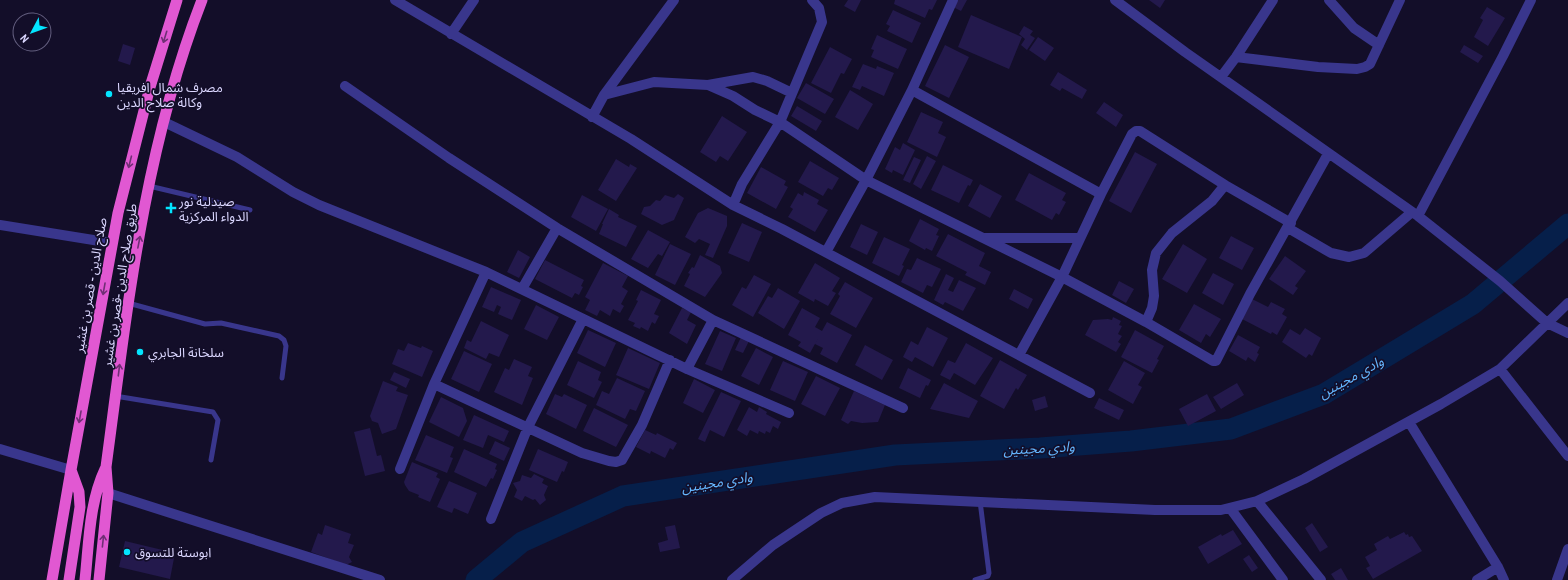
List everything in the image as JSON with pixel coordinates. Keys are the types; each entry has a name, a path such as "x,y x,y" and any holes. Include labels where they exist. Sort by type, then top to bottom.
{"highway":[{"name":"صلاح الدين - قصر بن غشير","path":"52,580 112,242 137,133 177,0"},
{"name":"طريق صلاح الدين -قصر بن غشير","path":"99,580 108,493 106,468 128,303 149,186 164,122 174,82 202,0"},
{"path":"85,580 93,508 98,487 106,468"},
{"path":"69,580 80,507 79,492 71,470"}],"street":[{"path":"395,0 631,139 733,204 1090,393"},
{"path":"451,34 474,0"},
{"path":"592,117 604,95 674,0"},
{"path":"733,204 742,184 780,122 822,22 819,8 812,0"},
{"path":"826,252 866,180 912,90 953,0"},
{"path":"1115,0 1328,154 1415,214 1500,281 1548,323 1568,333"},
{"path":"1221,77 1236,57 1273,0"},
{"path":"1329,0 1354,28 1379,45"},
{"path":"1236,57 1318,67 1357,69 1365,67 1370,64 1400,0"},
{"path":"1019,355 1062,277 1101,194 1132,134 1140,131 1331,253 1349,257 1364,253 1415,214 1503,56 1531,0"},
{"path":"604,95 654,82 708,85 753,77 767,81 792,93"},
{"path":"708,85 733,96 755,110 780,122 866,180 1062,277 1146,322 1213,361 1216,361 1250,294 1328,154"},
{"path":"346,86 449,158 557,228 713,320 903,408"},
{"path":"912,90 1101,194"},
{"path":"164,122 237,157 293,192 319,206 486,272 522,288 687,369 789,413"},
{"path":"1146,322 1152,308 1154,296 1152,270 1156,253 1172,233 1212,200 1225,185"},
{"path":"0,225 112,242"},
{"path":"522,288 557,228"},
{"path":"982,238 1080,238"},
{"path":"400,469 434,384 486,272"},
{"path":"732,580 773,545 821,513 842,503 875,497 1155,510 1221,510 1258,501 1304,479 1409,422 1500,369 1568,303"},
{"path":"491,519 528,427 584,319"},
{"path":"687,369 713,320"},
{"path":"434,384 582,453 616,462 622,460 642,426 670,360"},
{"path":"1500,369 1568,456"},
{"path":"1409,422 1498,567 1504,580"},
{"path":"0,449 71,470"},
{"path":"108,493 380,580"},
{"path":"1258,501 1321,580"},
{"path":"1230,508 1283,580"},
{"path":"1557,580 1568,549"},
{"path":"1477,580 1498,567"}],"lane":[{"path":"149,186 250,210"},
{"path":"128,303 205,324 221,323 279,336 284,340 286,346 282,378"},
{"path":"115,396 213,412 218,420 211,460"},
{"path":"975,580 988,576 989,573 980,501"}],"building":[{"path":"848,0 861,0 855,12 844,6"},
{"path":"895,0 937,0 932,10 929,9 925,18 894,4"},
{"path":"957,0 967,0 961,11 953,7"},
{"path":"1149,0 1165,0 1160,8"},
{"path":"1487,7 1505,18 1488,46 1474,37 1483,20 1480,18"},
{"path":"893,10 921,23 912,43 887,31 890,26 886,24"},
{"path":"971,15 1022,37 1009,69 958,47"},
{"path":"1024,26 1033,31 1030,35 1035,38 1027,50 1021,45 1025,39 1019,34"},
{"path":"877,35 907,49 898,69 871,57 874,50 871,49"},
{"path":"1038,37 1054,48 1045,61 1029,50"},
{"path":"123,44 135,48 130,65 118,61"},
{"path":"945,45 969,57 949,98 925,86"},
{"path":"1464,45 1483,56 1478,63 1460,52"},
{"path":"830,47 852,59 844,74 841,73 831,93 811,83"},
{"path":"863,64 876,69 877,66 894,73 884,96 862,86 860,90 852,87"},
{"path":"1058,72 1087,90 1082,99 1062,88 1060,91 1050,85"},
{"path":"806,83 834,99 825,114 797,98"},
{"path":"850,90 873,104 858,130 835,117"},
{"path":"1104,102 1123,115 1116,127 1096,113"},
{"path":"797,106 822,121 816,131 791,116"},
{"path":"921,112 943,122 938,133 946,137 937,157 907,142"},
{"path":"722,116 747,132 728,161 720,156 716,162 700,152"},
{"path":"903,143 915,150 903,175 893,170 892,173 885,169 895,147 900,150"},
{"path":"1135,152 1157,164 1131,213 1109,201"},
{"path":"927,156 936,161 921,189 913,184"},
{"path":"914,157 921,160 910,183 903,180"},
{"path":"616,159 629,167 630,164 637,168 616,201 598,190"},
{"path":"810,161 839,178 832,190 828,188 823,196 798,182"},
{"path":"943,165 973,180 970,186 968,185 959,203 931,190"},
{"path":"761,167 786,181 784,185 788,187 776,209 747,193"},
{"path":"1029,173 1066,193 1062,200 1066,202 1059,215 1056,213 1052,220 1015,200"},
{"path":"980,184 1002,196 990,218 968,206"},
{"path":"804,192 819,200 817,204 828,210 815,232 788,217 793,209 790,207 798,193 803,196"},
{"path":"678,194 684,198 674,220 662,225 641,214 644,207 650,206 656,200 660,201 665,195 674,198"},
{"path":"582,195 608,209 596,231 571,217"},
{"path":"708,208 727,216 727,226 713,258 705,255 710,244 699,239 695,243 685,237 698,213"},
{"path":"609,209 619,215 618,217 637,226 626,247 599,234"},
{"path":"920,219 939,229 936,235 939,236 932,251 926,248 925,250 909,241"},
{"path":"742,223 762,232 749,262 728,253"},
{"path":"861,224 878,232 867,255 850,247"},
{"path":"648,230 670,242 662,256 658,254 648,268 631,259"},
{"path":"948,234 985,253 979,266 991,272 985,285 965,275 967,272 936,256"},
{"path":"1231,236 1254,248 1242,270 1219,258"},
{"path":"884,237 910,249 902,265 904,266 899,276 872,263"},
{"path":"670,244 691,254 675,285 655,275"},
{"path":"1183,244 1207,259 1187,293 1162,279"},
{"path":"518,250 530,257 519,278 507,272"},
{"path":"700,255 720,266 722,273 705,297 684,286 690,274 688,273 692,267 694,268"},
{"path":"1285,256 1306,271 1295,286 1298,288 1293,295 1269,279"},
{"path":"917,258 941,269 932,287 927,285 923,293 901,282 907,269 911,270"},
{"path":"545,260 584,280 581,286 583,287 579,295 575,293 572,298 535,279"},
{"path":"603,263 628,276 622,287 628,291 621,304 624,306 620,313 613,309 610,316 600,310 597,316 585,310 590,300 585,297"},
{"path":"815,263 840,278 832,291 836,293 828,306 815,299 814,302 798,293"},
{"path":"1213,273 1234,284 1223,305 1202,293"},
{"path":"946,274 954,278 948,290 953,292 959,280 976,288 963,311 945,302 943,305 934,300"},
{"path":"754,275 771,284 753,317 732,305 742,287 746,289"},
{"path":"1119,281 1134,289 1126,303 1112,295"},
{"path":"845,282 873,298 856,328 830,314 840,296 838,294"},
{"path":"491,287 521,300 512,320 498,314 501,307 497,305 494,312 482,307"},
{"path":"778,288 800,301 784,329 758,313 768,296 772,298"},
{"path":"1014,289 1033,299 1028,309 1009,299"},
{"path":"641,290 661,300 654,314 659,316 655,324 652,322 648,331 641,327 640,329 633,326 635,323 628,320 638,301 636,300"},
{"path":"1252,299 1268,307 1271,302 1285,309 1282,314 1287,317 1277,335 1272,332 1271,334 1242,319"},
{"path":"1194,304 1221,319 1210,337 1206,334 1201,343 1179,330"},
{"path":"536,305 559,317 547,340 524,329"},
{"path":"682,308 691,312 687,320 696,325 687,344 669,333"},
{"path":"802,308 820,318 815,327 822,331 827,322 852,335 837,363 820,354 823,348 815,344 821,333 810,353 798,346 801,342 788,335"},
{"path":"1113,317 1121,321 1119,325 1122,326 1118,334 1122,336 1118,342 1121,344 1116,352 1085,335 1093,320 1112,320"},
{"path":"481,321 509,335 499,357 489,353 486,359 464,348 467,340 471,342"},
{"path":"927,327 948,338 933,367 915,357 912,362 903,357 911,341 918,345"},
{"path":"1305,328 1321,338 1312,356 1309,354 1306,358 1282,342 1290,329 1300,335"},
{"path":"588,330 616,343 605,367 577,353"},
{"path":"1135,330 1164,346 1152,373 1121,357"},
{"path":"720,331 736,338 722,371 705,364"},
{"path":"742,335 750,339 743,353 735,350"},
{"path":"1238,335 1260,347 1257,353 1259,354 1255,362 1248,357 1246,361 1229,351"},
{"path":"408,343 421,348 422,346 433,351 422,377 392,364 398,349 404,351"},
{"path":"966,343 993,358 975,385 954,373 950,380 940,375 948,360 955,363"},
{"path":"865,345 893,360 882,380 855,365"},
{"path":"628,348 660,363 649,389 616,375"},
{"path":"756,348 773,357 759,385 741,376"},
{"path":"464,351 492,364 479,392 451,379"},
{"path":"514,359 532,367 528,376 533,378 522,405 494,392 505,368 509,370"},
{"path":"1000,360 1027,375 1018,390 1016,388 1004,409 980,396"},
{"path":"578,361 601,372 598,380 602,382 594,398 567,385"},
{"path":"783,361 808,372 795,401 770,390"},
{"path":"1124,361 1145,373 1138,385 1142,387 1133,404 1108,390"},
{"path":"908,368 931,380 928,386 926,385 920,398 899,388"},
{"path":"394,372 410,379 406,388 390,380"},
{"path":"816,376 840,388 825,416 801,404"},
{"path":"617,378 645,391 636,411 630,409 625,419 596,405 602,391 609,394"},
{"path":"694,379 715,390 703,413 683,403"},
{"path":"383,381 398,387 396,391 408,395 396,429 382,434 378,423 372,421 370,416"},
{"path":"944,383 978,401 969,418 930,409"},
{"path":"1237,383 1244,395 1221,409 1213,397"},
{"path":"854,391 885,405 878,422 862,423 851,421 848,424 841,420"},
{"path":"721,392 741,401 724,437 710,430 705,442 698,439"},
{"path":"555,394 562,397 564,394 587,405 576,429 546,414"},
{"path":"1207,394 1216,411 1188,426 1179,409"},
{"path":"1045,396 1048,407 1035,411 1032,400"},
{"path":"441,397 463,408 467,421 459,437 429,422"},
{"path":"1099,398 1124,410 1119,420 1094,408"},
{"path":"749,407 757,412 759,407 767,412 766,414 781,422 778,429 773,426 770,433 766,431 765,434 759,431 758,434 750,430 747,436 737,430"},
{"path":"594,408 628,425 616,447 583,431"},
{"path":"474,415 509,431 504,442 488,435 483,448 463,440"},
{"path":"370,428 377,456 381,455 385,471 365,476 354,432"},
{"path":"645,430 656,435 657,433 677,443 673,450 670,448 665,458 651,451 650,454 636,447"},
{"path":"426,435 454,447 450,457 453,458 447,473 415,460"},
{"path":"495,441 510,448 504,461 489,454"},
{"path":"464,449 497,464 495,469 497,470 493,479 491,478 486,487 454,472"},
{"path":"538,449 568,462 564,472 562,471 557,482 529,470"},
{"path":"412,462 438,473 436,477 440,479 430,502 409,491 405,485 404,482"},
{"path":"534,474 544,479 542,483 548,486 544,495 546,500 540,505 535,499 533,500 525,496 522,501 514,497 517,490 513,483 520,481 522,475 531,478"},
{"path":"449,481 477,493 468,514 454,508 452,513 437,507"},
{"path":"1312,523 1328,547 1320,552 1305,528"},
{"path":"325,525 351,534 348,543 354,545 349,557 352,562 346,565 311,552 318,533 322,535"},
{"path":"675,525 680,548 660,552 658,543 668,540 665,527"},
{"path":"1233,530 1242,544 1208,564 1198,547 1221,534 1222,536"},
{"path":"1404,532 1406,535 1408,534 1409,537 1412,536 1422,551 1373,579 1366,568 1370,566 1365,557 1377,550 1374,544 1388,536 1390,539"},
{"path":"125,541 175,553 170,579 119,567"},
{"path":"1249,555 1258,568 1252,572 1243,559"},
{"path":"1341,568 1348,580 1335,580 1331,574"}],"waterway":[{"name":"وادي مجينين","path":"476,580 522,542 623,496 895,455 1040,448 1131,441 1231,429 1324,394 1473,304 1568,224"}],"place":[{"name":"مصرف شمال افريقيا وكالة صلاح الدين","path":"109,94"},
{"name":"صيدلية نور الدواء المركزية","path":"171,208"},
{"name":"سلخانة الجابري","path":"140,352"},
{"name":"ابوستة للتسوق","path":"127,552"}]}
